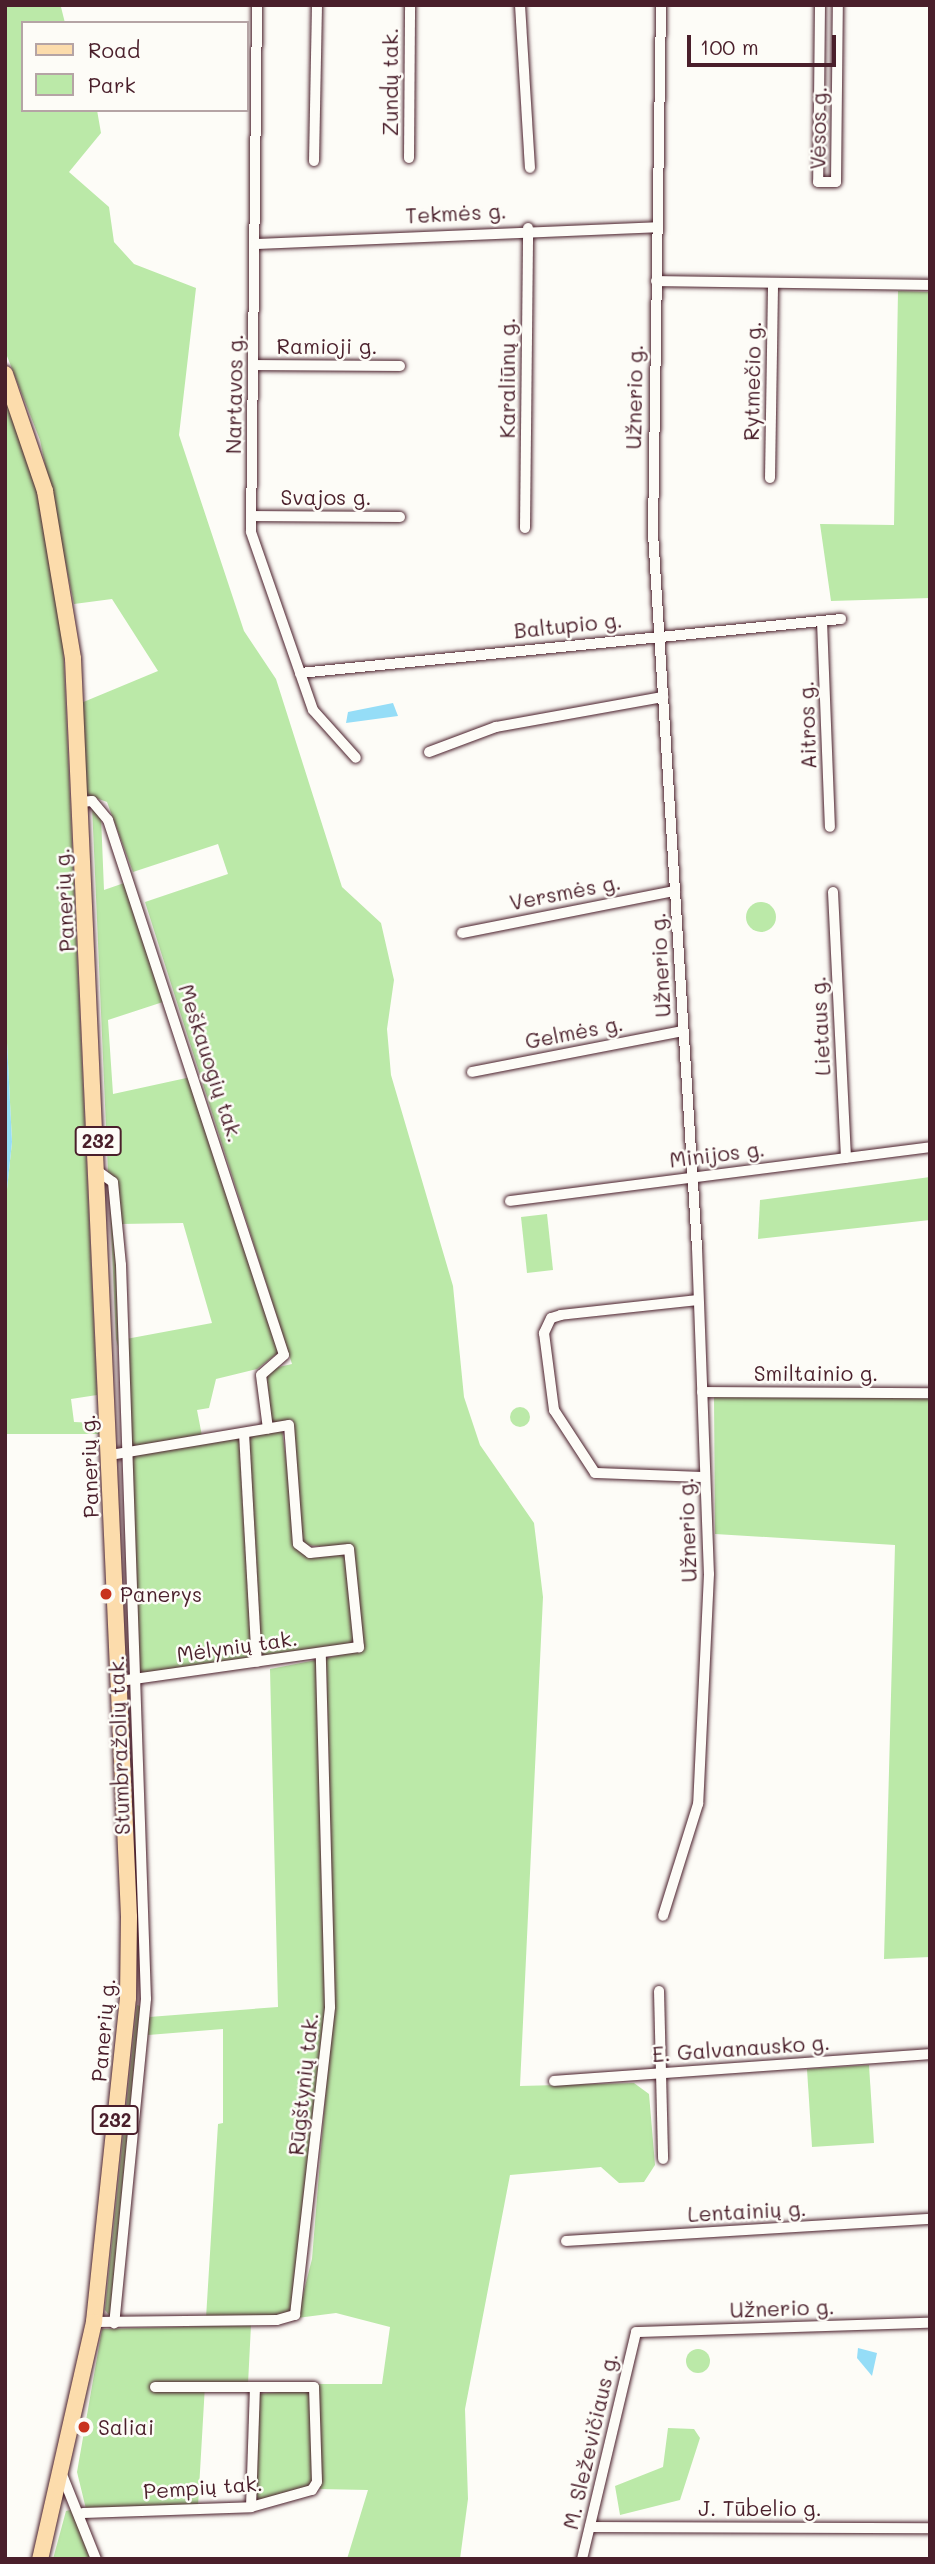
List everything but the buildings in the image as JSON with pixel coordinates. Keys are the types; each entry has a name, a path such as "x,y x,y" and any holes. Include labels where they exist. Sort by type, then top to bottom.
{"main road":[{"name":"Panerių g.","path":"5,374 33,446 65,588 118,1453 128,1680 128,1998 94,2322 63,2477 40,2559"}],"street":[{"name":"Nartavos g.","path":"257,5 251,516 313,710 356,758"},
{"path":"314,161 317,5"},
{"name":"Zundų tak.","path":"409,158 410,5"},
{"path":"520,5 530,168"},
{"name":"Užnerio g.","path":"661,5 656,281 658,635 692,1176 709,1574 698,1804 663,1916"},
{"name":"Vėsos g.","path":"820,5 818,182 836,182 838,5"},
{"name":"Tekmės g.","path":"256,244 528,228 658,227"},
{"name":"Karaliūnų g.","path":"525,528 528,228"},
{"path":"656,281 930,285"},
{"name":"Rytmečio g.","path":"770,478 773,284"},
{"name":"Ramioji g.","path":"254,365 400,366"},
{"name":"Svajos g.","path":"251,516 400,517"},
{"name":"Baltupio g.","path":"300,673 658,635 841,619"},
{"name":"Aitros g.","path":"822,621 830,827"},
{"path":"429,752 496,727 663,697"},
{"name":"Meškauogių tak.","path":"80,802 92,801 108,820 285,1355 261,1375 268,1429"},
{"name":"Versmės g.","path":"462,933 675,891"},
{"name":"Lietaus g.","path":"833,892 846,1158"},
{"name":"Gelmės g.","path":"472,1072 683,1031"},
{"name":"Minijos g.","path":"510,1201 930,1147"},
{"path":"698,1300 561,1315 551,1318 544,1333 554,1410 595,1473 704,1477"},
{"name":"Smiltainio g.","path":"702,1392 930,1393"},
{"name":"Mėlynių tak.","path":"128,1680 359,1647 349,1549 310,1553 298,1544 289,1424 268,1429"},
{"path":"118,1453 268,1429"},
{"path":"244,1433 257,1662"},
{"name":"Rūgštynių tak.","path":"94,2322 295,2315 330,2007 321,1654"},
{"name":"Stumbražolių tak.","path":"114,2323 146,1999 128,1680"},
{"path":"659,1991 663,2159"},
{"name":"E. Galvanausko g.","path":"554,2081 930,2054"},
{"name":"Lentainių g.","path":"566,2241 930,2219"},
{"name":"Užnerio g.","path":"636,2332 930,2323"},
{"name":"M. Sleževičiaus g.","path":"582,2559 636,2332"},
{"name":"Pempių tak.","path":"83,2513 251,2507 312,2490 317,2474 314,2388 155,2387"},
{"path":"251,2507 255,2387"},
{"path":"63,2477 83,2513 96,2559"},
{"name":"J. Tūbelio g.","path":"590,2527 930,2528"}],"green space":[{"path":"5,5 61,7 64,21 21,21 21,112 97,112 101,133 69,172 109,207 114,242 134,264 196,288 179,435 244,631 276,679 342,887 381,923 394,980 387,1029 391,1075 453,1286 464,1397 480,1445 534,1523 543,1597 520,2086 634,2083 649,2094 655,2165 644,2182 619,2183 601,2167 510,2175 465,2409 468,2499 460,2559 347,2559 368,2490 320,2489 318,2384 382,2384 390,2327 336,2313 297,2318 312,2259 334,1990 326,1658 361,1650 353,1548 303,1545 293,1420 272,1424 266,1370 292,1364 145,902 228,874 218,844 133,872 107,802 85,794 81,703 158,671 112,599 74,604 40,440 5,351"},
{"path":"898,291 930,292 930,598 831,601 820,524 894,525"},
{"path":"5,391 34,476 63,642 97,1395 71,1399 74,1422 97,1423 100,1434 5,1434 5,1208 12,1142 5,1003"},
{"path":"92,805 101,816 104,890 127,882 166,1001 108,1020 113,1094 191,1077 279,1352 257,1369 216,1379 209,1408 197,1410 202,1436 131,1447 126,1339 212,1323 183,1223 120,1224 118,1186 108,1173"},
{"path":"761,902 767,903 775,911 775,923 767,931 761,932 755,931 747,923 746,917 747,911 755,903"},
{"path":"930,1177 930,1220 758,1239 760,1200"},
{"path":"111,1185 122,1361 116,1339"},
{"path":"547,1214 553,1270 527,1273 521,1217"},
{"path":"714,1396 930,1398 930,1957 884,1959 895,1545 715,1534"},
{"path":"520,1407 527,1410 530,1417 527,1424 520,1427 513,1424 510,1417 513,1410"},
{"path":"282,1430 299,1550 346,1553 355,1646 259,1660 247,1437"},
{"path":"239,1437 254,1660 140,1674 131,1454"},
{"path":"316,1660 326,2018 294,2309 285,2316 206,2318 218,2124 223,2123 223,2029 148,2035 149,2017 278,2007 270,1669"},
{"path":"137,2005 140,2006 110,2316 105,2310"},
{"path":"869,2065 874,2143 812,2147 807,2069"},
{"path":"251,2325 248,2384 205,2385 198,2506 86,2509 77,2472 102,2329"},
{"path":"698,2349 707,2352 710,2361 707,2370 698,2373 689,2370 686,2361 689,2352"},
{"path":"313,2389 312,2485 257,2503 257,2394"},
{"path":"668,2428 694,2429 700,2438 680,2500 620,2515 615,2486 663,2467"},
{"path":"75,2509 90,2559 53,2559 66,2511"}],"water":[{"path":"393,703 398,716 346,723 348,712"},
{"path":"5,1003 12,1142 5,1208"},
{"path":"858,2348 877,2353 872,2376 857,2358"}],"place":[{"name":"Panerys","path":"106,1594"},
{"name":"Saliai","path":"84,2427"}]}
